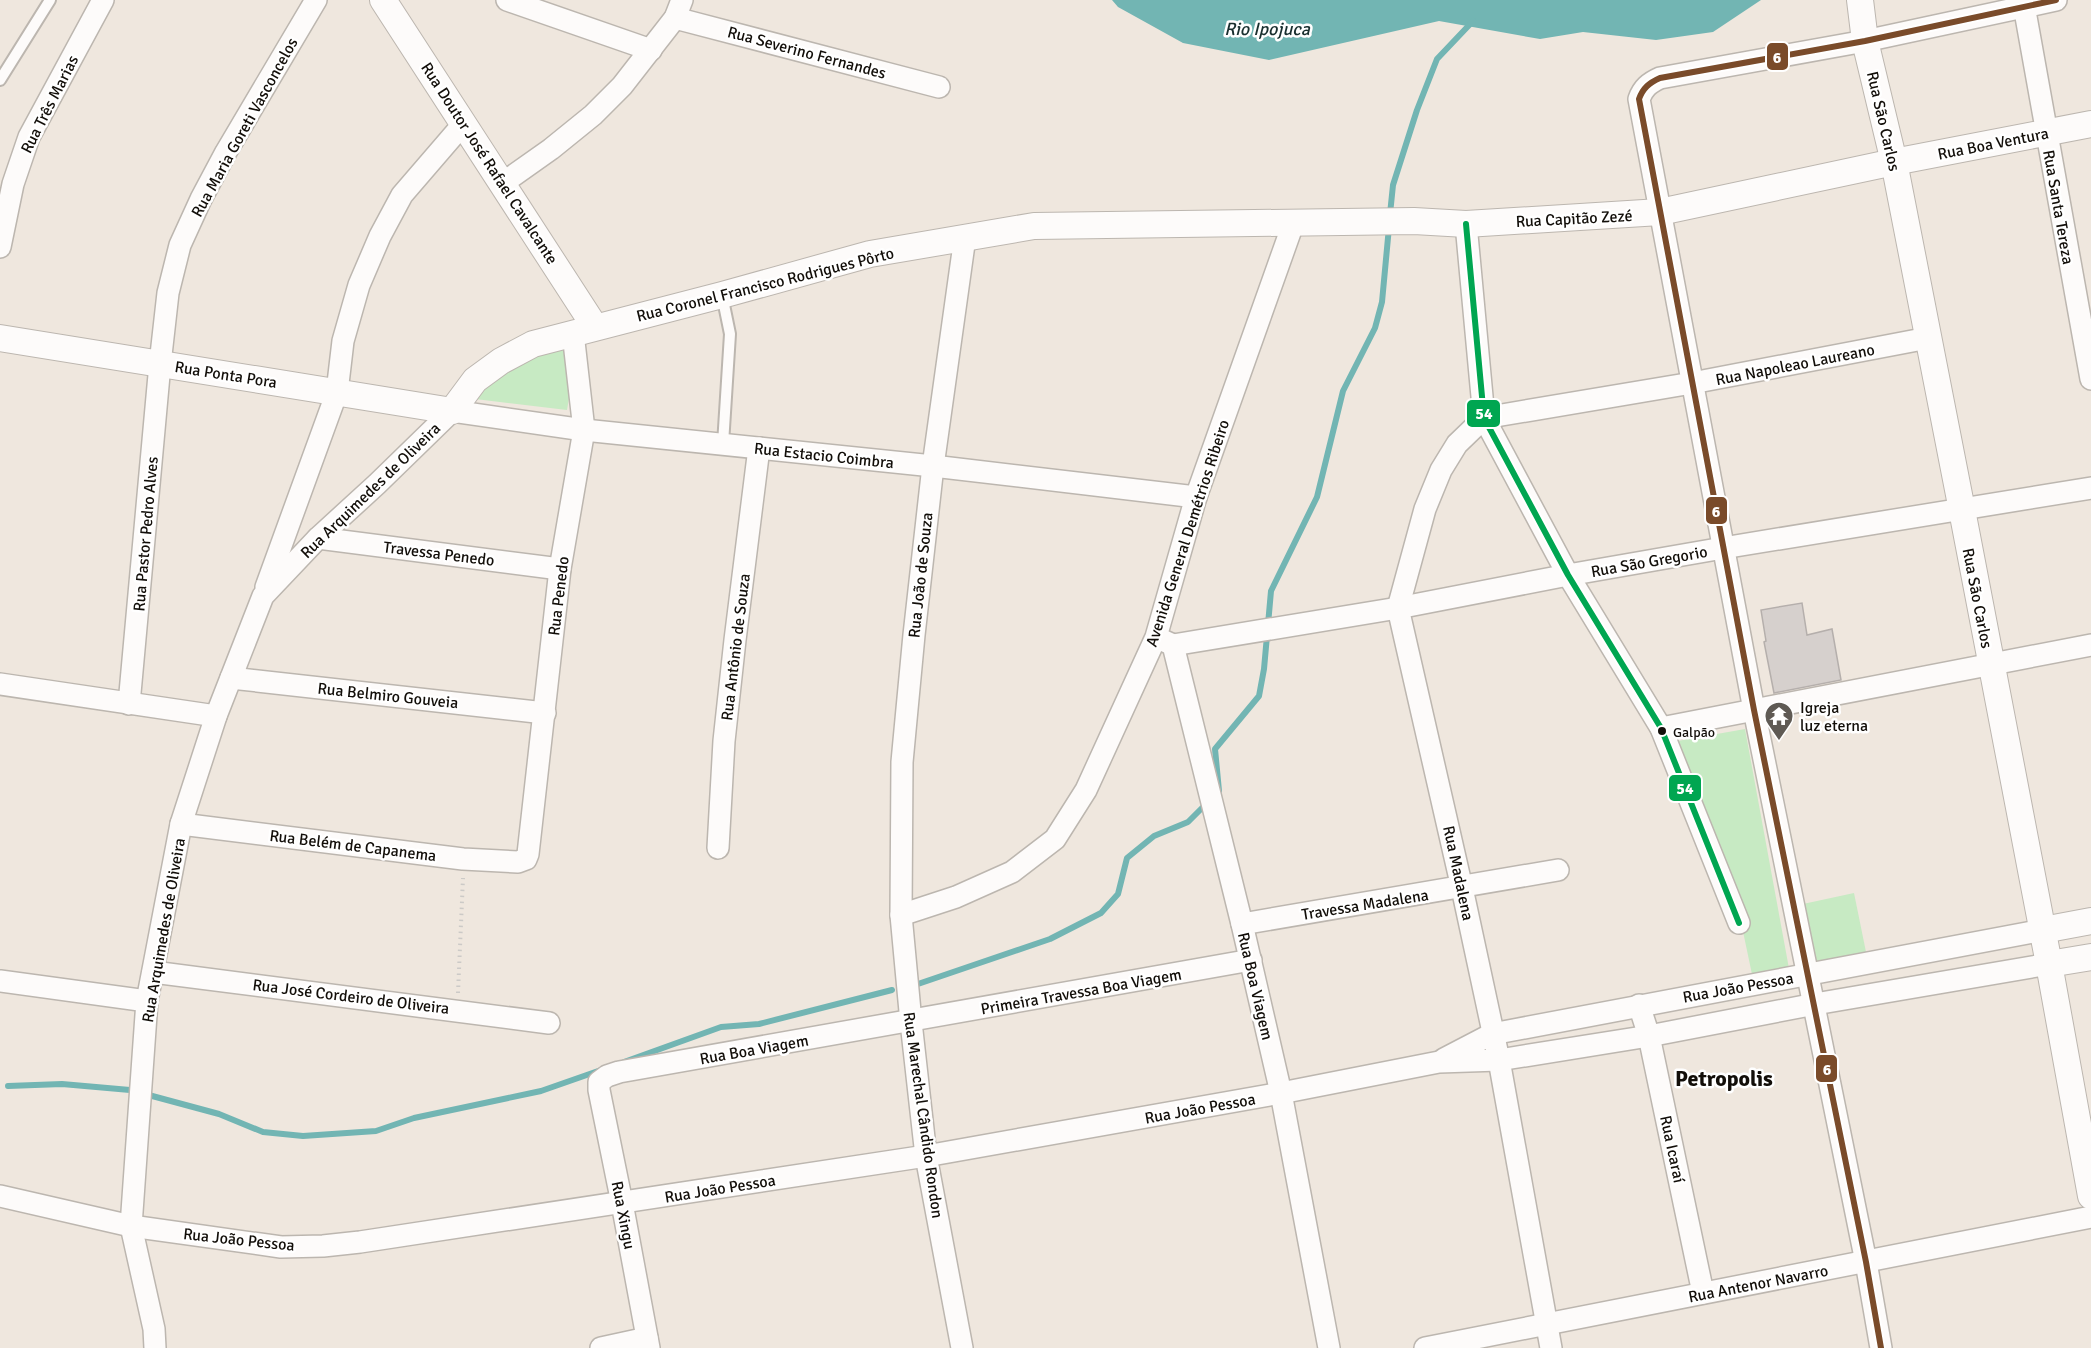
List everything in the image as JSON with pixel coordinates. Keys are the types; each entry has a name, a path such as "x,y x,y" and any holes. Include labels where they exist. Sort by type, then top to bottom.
{"street":[{"name":"Rua Três Marias","path":"0,247 13,184 29,137 104,0"},
{"name":"Rua Maria Goreti Vasconcelos","path":"160,364 168,293 180,245 221,161 316,0"},
{"name":"Rua Doutor José Rafael Cavalcante","path":"383,0 503,183 584,330"},
{"path":"507,0 651,50"},
{"name":"Rua São Carlos","path":"1860,0 1865,41 1894,162 1962,510 2043,930 2091,1196"},
{"path":"1881,1348 1815,1004 1807,975 1754,710 1639,99 1642,90 1660,78 1865,41 2023,3 2056,0"},
{"name":"Rua Santa Tereza","path":"2023,3 2091,379"},
{"path":"503,183 551,149 593,115 622,86 651,50 678,9"},
{"name":"Rua Severino Fernandes","path":"678,9 939,87"},
{"name":"Rua Arquimedes de Oliveira","path":"155,1348 154,1329 131,1226 147,1001 181,824 216,716 263,596 337,392 343,341 359,285 380,236 402,195 464,123"},
{"name":"Rua Boa Ventura","path":"1894,162 2091,124"},
{"name":"Rua Capitão Zezé","path":"1357,222 1414,221 1466,224 1660,212 1894,162"},
{"name":"Rua Coronel Francisco Rodrigues Pôrto","path":"452,411 475,380 533,344 870,254 1034,226 1357,222"},
{"name":"Avenida General Demétrios Ribeiro","path":"901,915 956,897 1012,872 1055,839 1086,790 1165,641 1197,497 1293,224"},
{"path":"1466,224 1484,418 1568,574 1661,728 1739,923"},
{"name":"Rua João de Souza","path":"901,915 902,762 933,466 965,237"},
{"name":"Rua Penedo","path":"526,859 545,713 560,569 584,430 584,330"},
{"name":"Rua Ponta Pora","path":"0,338 452,411"},
{"name":"Rua Napoleao Laureano","path":"1484,418 1692,383 1928,338"},
{"name":"Rua Pastor Pedro Alves","path":"129,704 160,364"},
{"name":"Rua Arquimedes de Oliveira","path":"263,596 318,538 452,411"},
{"name":"Rua Estacio Coimbra","path":"452,411 584,430 933,466 1197,497"},
{"name":"Rua Madalena","path":"1484,418 1457,444 1441,470 1425,509 1398,608 1499,1060 1551,1348"},
{"name":"Rua Antônio de Souza","path":"718,848 724,741 733,651 759,447"},
{"name":"Rua São Gregorio","path":"1165,641 1254,631 1398,608 1568,574 2091,488"},
{"name":"Travessa Penedo","path":"318,538 560,569"},
{"name":"Rua Boa Viagem","path":"1165,641 1208,785 1251,960 1281,1093 1329,1348"},
{"path":"1661,728 2091,645"},
{"name":"Rua Belmiro Gouveia","path":"231,678 545,713"},
{"path":"0,684 216,716"},
{"name":"Rua Belém de Capanema","path":"181,824 463,859 518,862 526,859"},
{"name":"Travessa Madalena","path":"1242,924 1558,870"},
{"name":"Rua Marechal Cândido Rondon","path":"901,915 910,1022 926,1156 962,1348"},
{"path":"2043,930 2091,921"},
{"name":"Rua João Pessoa","path":"1438,1062 1492,1034 2043,930"},
{"path":"2049,964 2091,957"},
{"name":"Primeira Travessa Boa Viagem","path":"910,1022 1251,960"},
{"name":"Rua João Pessoa","path":"0,1196 131,1226 281,1247 323,1246 926,1156 1281,1093 1438,1062 1499,1060 1649,1036 1815,1004 2049,964"},
{"name":"Rua José Cordeiro de Oliveira","path":"153,972 549,1023"},
{"path":"0,981 147,1001"},
{"name":"Rua Icaraí","path":"1639,1005 1649,1036 1703,1293"},
{"name":"Rua Boa Viagem","path":"599,1082 607,1076 620,1072 910,1022"},
{"name":"Rua Xingu","path":"599,1082 600,1099 648,1343"},
{"name":"Rua Antenor Navarro","path":"1425,1348 2091,1217"},
{"path":"601,1348 648,1343"}],"lane":[{"path":"0,80 50,0"},
{"path":"722,295 730,334 723,444"}],"path":[{"path":"458,1010 463,859"}],"green space":[{"path":"580,334 567,410 467,398 498,368"},
{"path":"1745,729 1790,974 1753,979 1741,922 1672,742"},
{"path":"1854,893 1867,957 1816,968 1803,904"}],"water":[{"name":"Rio Ipojuca","path":"1112,0 1761,0 1713,32 1656,40 1583,32 1540,39 1439,21 1269,60 1183,43 1118,7"}],"building":[{"path":"1802,603 1807,635 1832,629 1841,680 1774,693 1764,642 1766,641 1761,610"}],"waterway":[{"path":"1390,214 1393,185 1417,110 1437,59 1473,21"},
{"path":"1218,792 1215,749 1259,696 1264,669 1271,591 1317,497 1343,391 1375,328 1382,302 1389,227"},
{"path":"915,985 1050,939 1101,913 1118,894 1127,858 1154,836 1188,822 1206,804"},
{"path":"624,1062 721,1027 759,1024 892,990"},
{"path":"8,1086 62,1084 130,1090 219,1114 263,1132 303,1136 376,1131 414,1118 541,1091 601,1070"}],"transit line":[{"name":"6","path":"1881,1348 1866,1262 1754,710 1639,99 1647,86 1660,78 1865,41 2056,0"},
{"name":"54","path":"1466,224 1484,418 1568,575 1661,728 1739,923"}],"place":[{"name":"Galpão","path":"1662,731"},
{"name":"Igreja luz eterna","path":"1779,742"}],"district":[{"name":"Petropolis","path":"1724,1078"}]}
